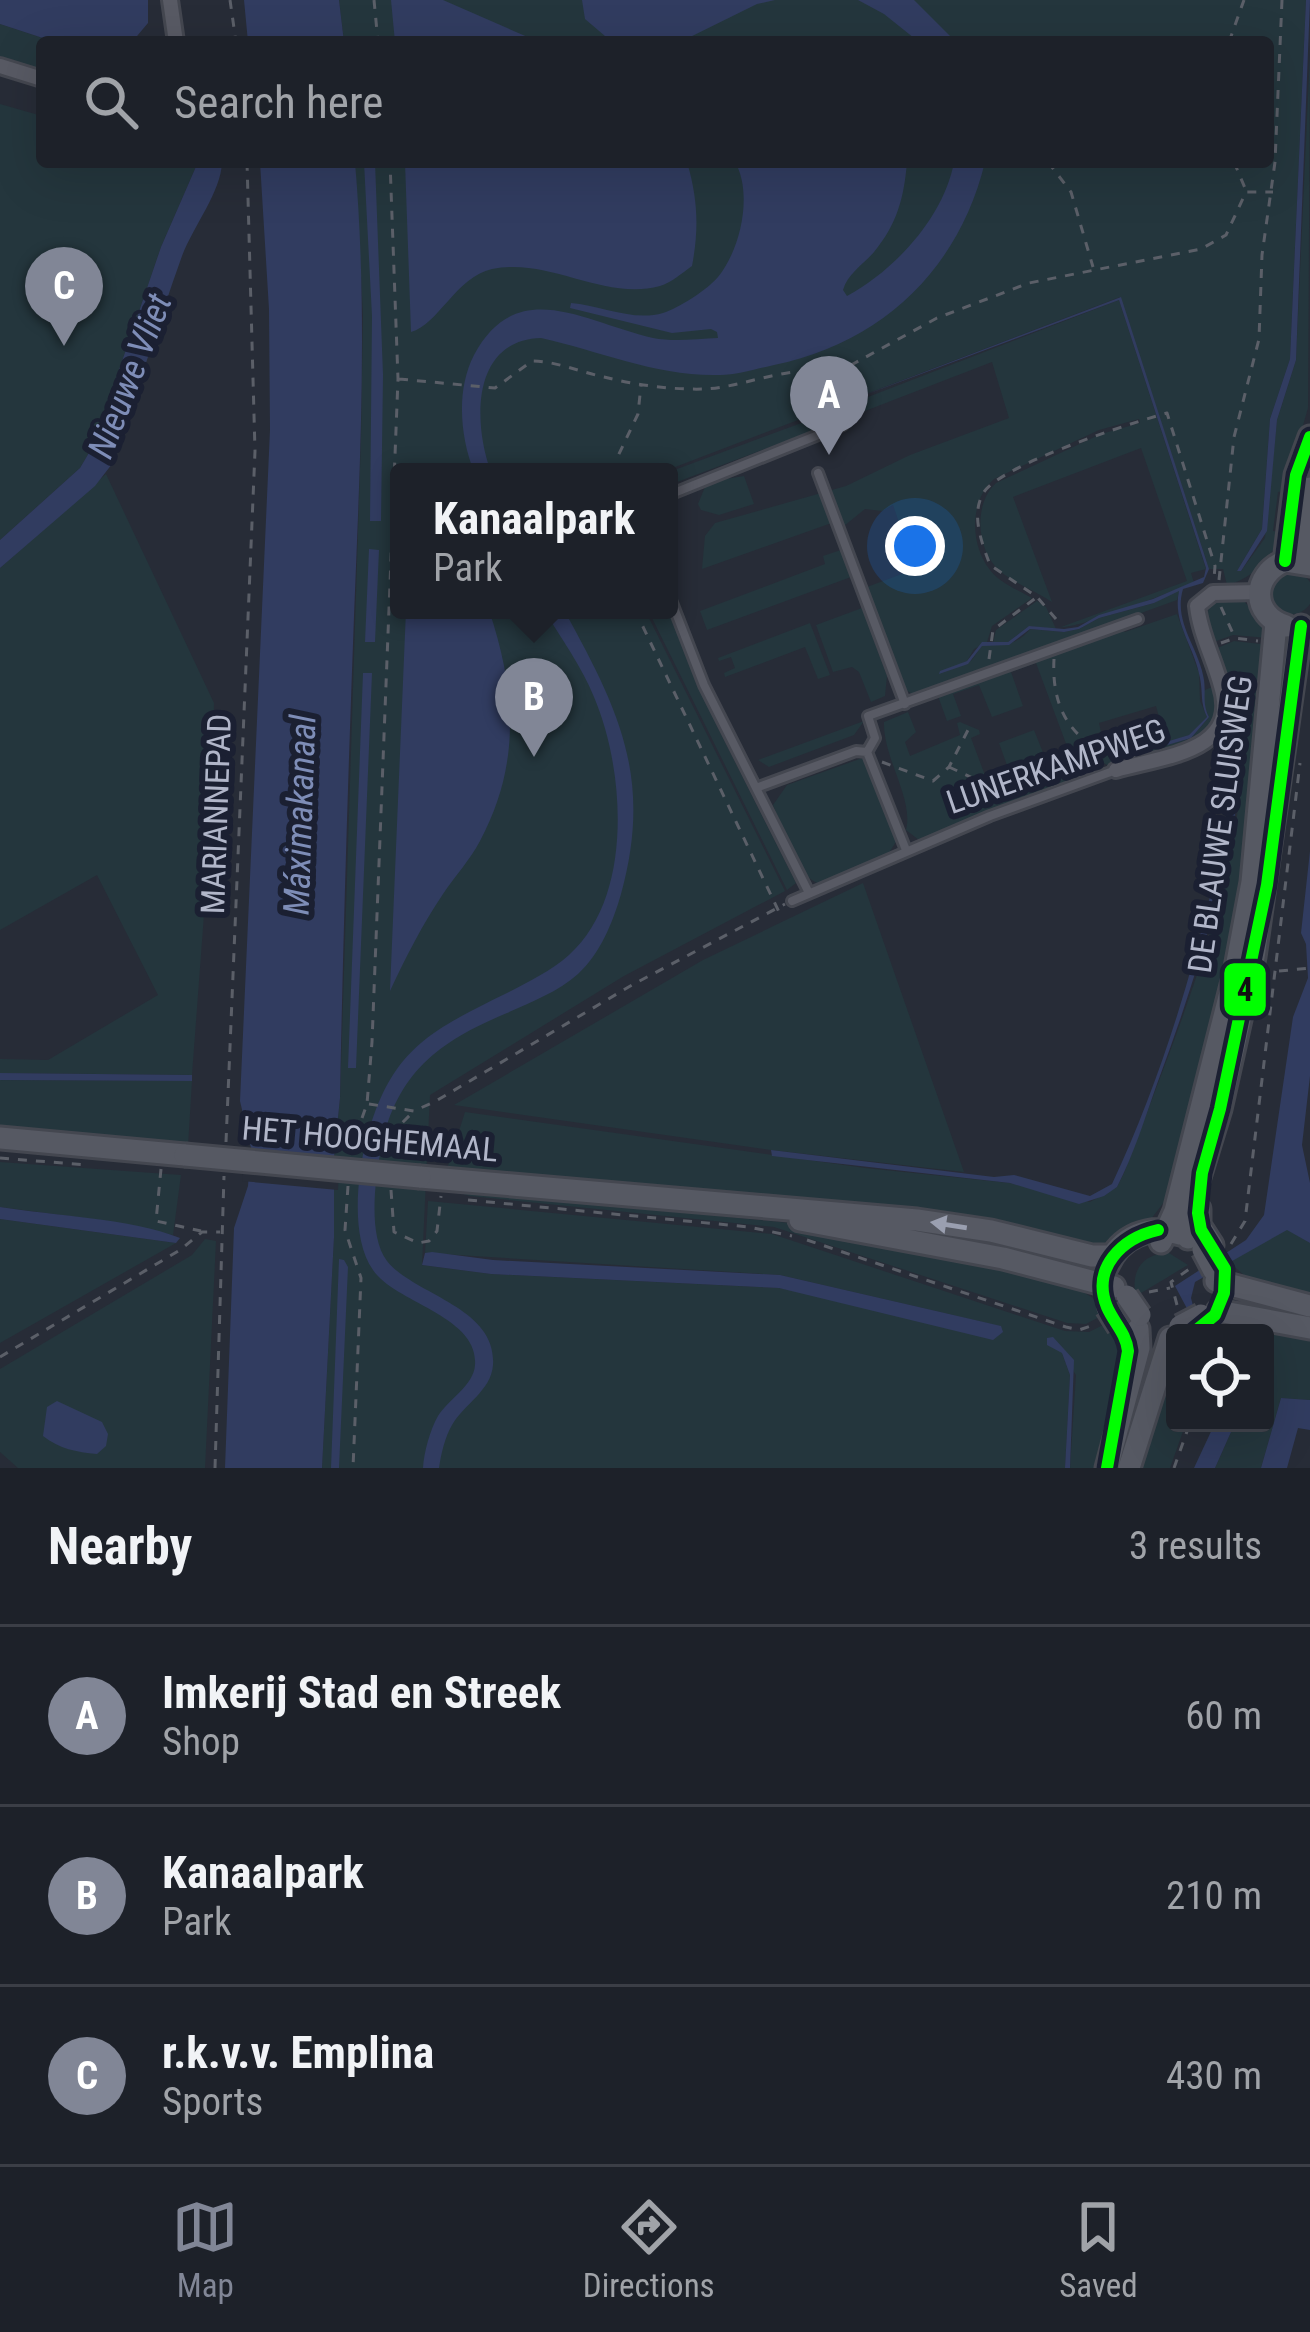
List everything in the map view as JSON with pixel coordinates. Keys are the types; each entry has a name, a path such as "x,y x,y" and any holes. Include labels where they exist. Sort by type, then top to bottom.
{"main road":[{"path":"1300,563 1296,475 1310,437"},
{"path":"1300,563 1310,488"},
{"path":"1300,563 1267,572 1259,592 1265,613 1276,623 1306,624"},
{"name":"DE BLAUWE SLUISWEG","path":"1107,1468 1135,1401 1188,1222 1192,1172 1252,882 1276,623"},
{"name":"DE BLAUWE SLUISWEG","path":"1192,1172 1225,1087 1264,903 1306,624"},
{"name":"HET HOOGHEMAAL","path":"0,1138 917,1220 1092,1256 1169,1289 1310,1306"},
{"name":"HET HOOGHEMAAL","path":"735,1207 1046,1268 1065,1265 1310,1328"},
{"name":"DE BLAUWE SLUISWEG","path":"1129,1468 1139,1348 1169,1289"}],"street":[{"path":"170,0 175,36"},
{"path":"0,66 36,77"},
{"path":"1216,592 1259,592"},
{"name":"LUNERKAMPWEG","path":"1116,770 1203,744 1217,735 1225,721 1221,685 1199,625 1197,606 1216,592"}],"lane":[{"path":"678,491 844,425 850,413"},
{"path":"818,473 905,704"},
{"path":"678,618 704,685 809,893"},
{"path":"906,850 870,755 875,738 868,716 1138,619"},
{"path":"756,788 856,751 870,755"},
{"name":"LUNERKAMPWEG","path":"792,901 906,850 1116,770"}],"path":[{"path":"230,0 235,36"},
{"path":"374,0 377,36"},
{"path":"1231,36 1244,0"},
{"path":"1216,592 1234,437 1259,339 1264,235 1273,192 1282,0"},
{"name":"MARIANNEPAD","path":"226,1147 255,451 247,168"},
{"path":"390,168 398,379 395,463"},
{"path":"1053,168 1071,192 1093,268"},
{"path":"398,379 486,389 505,382 532,361 641,385 700,389 733,387 802,371 832,375 937,318 1029,283 1170,257 1214,243 1234,224 1246,192 1236,168"},
{"path":"1246,192 1273,192"},
{"path":"618,463 638,414 641,385"},
{"path":"1056,619 1037,597 990,566 977,511 986,489 1100,432 1168,413 1215,566 1216,592 1235,638"},
{"path":"350,1152 368,1104 390,572"},
{"path":"989,647 993,630 1037,597"},
{"path":"639,619 779,911"},
{"path":"1055,649 1053,687 1063,715 1078,737 1092,745"},
{"path":"870,755 933,781 950,767 968,730"},
{"path":"1169,1289 1240,1235 1245,1221 1302,746"},
{"path":"950,767 996,785 1090,754"},
{"path":"368,1104 414,1111 436,1101 632,985 792,901"},
{"path":"1277,971 1310,968"},
{"path":"161,1168 156,1221 221,1232"},
{"path":"215,1468 224,1168"},
{"path":"349,1172 345,1230 361,1278 353,1468"},
{"name":"HET HOOGHEMAAL","path":"437,1231 442,1194 773,1231 1079,1330 1169,1289"},
{"path":"0,1357 180,1250 202,1232"},
{"path":"1174,1468 1187,1432"}],"shaded area":[{"path":"339,0 1306,0 1290,359 1270,419 1262,529 1237,571 1265,538 1277,420 1296,360 1310,54 1308,408 1284,491 1278,492 1273,531 1280,532 1277,541 1261,566 1245,578 1227,585 1223,569 1209,569 1120,297 678,466 390,463 390,619 649,619 785,891 624,976 430,1095 422,1265 491,1274 779,1288 1000,1326 780,1275 425,1253 428,1201 772,1234 1065,1331 1089,1332 1107,1323 1123,1356 1098,1468 1070,1468 1076,1375 1062,1353 1070,1375 1065,1468 322,1468 340,1098 361,437 363,315 355,168 1274,168 1274,36 343,36"},
{"path":"0,24 37,36 36,71 0,60"},
{"path":"0,104 36,114 36,168 195,168 161,247 93,446 80,468 0,540"},
{"path":"1119,300 1206,569 1191,573 1194,583 1180,589 1177,600 914,695 906,690 867,587 915,569 893,505 882,511 865,509 844,526 840,520 702,569 705,536 715,523 846,486 910,455 1009,418 992,362 865,411 855,402","holes":["1139,419 1140,423 1101,434 996,483 981,515 982,541 1001,572 1052,602 1013,497 1141,448 1187,581 1061,627 1175,590 1154,603 1099,618 1079,629 1030,629 1014,642 982,645 972,660 940,674 967,661 974,649 987,642 992,626 1032,598 999,579 983,560 975,523 986,488 994,479 1099,430"]},
{"path":"842,408 842,420 678,482 678,469"},
{"path":"106,474 214,703 211,821 192,1075 0,1073 0,1059 48,1060 158,995 97,875 0,930 0,568"},
{"path":"744,476 754,504 719,515 701,510 698,504 707,482"},
{"path":"841,550 851,577 707,630 700,611 825,564 823,556"},
{"path":"1292,572 1307,578 1311,601 1307,608 1292,614 1277,608 1271,593 1277,578"},
{"path":"1225,598 1243,600 1266,627 1268,638 1233,635 1211,643 1206,625 1209,606"},
{"path":"1037,601 1046,607 1056,629 1029,626 1008,642 993,643 996,630"},
{"path":"862,608 887,676 885,696 871,702 859,672 852,667 833,672 816,625"},
{"path":"1177,614 1199,673 1200,701 1207,717 1189,735 1116,759 1191,738 1209,717 1203,691 1214,686 1216,719 1201,738 1113,768 1098,760 1100,745 1108,753 1164,736 1156,706 1099,723 1101,732 1080,739 1084,752 1071,757 1036,663 1011,672 1023,706 992,717 979,685 953,694 961,716 947,721 938,696 1119,628 1125,632"},
{"path":"652,619 673,619 717,726 796,883 787,890"},
{"path":"810,623 830,675 818,679 805,647 725,677 724,673 735,668 731,657 718,658"},
{"path":"1234,641 1269,645 1243,876 1205,1056 1164,1202 1151,1219 1095,1248 447,1169 465,1112 865,1168 1010,1183 1090,1202 1117,1187 1201,962 1231,849 1240,796 1241,746 1240,750 1230,741 1232,706 1215,649"},
{"path":"908,712 916,732 905,742 910,756 960,735 960,722 979,730 971,738 986,778 1008,768 999,743 1034,730 1048,765 1057,762 1060,769 1086,760 1081,779 919,840 906,830 906,805 885,736 884,722"},
{"path":"864,721 854,735 769,767 758,760"},
{"path":"865,757 897,840 889,853 820,884 796,862 773,805 787,785"},
{"path":"863,883 964,1172 454,1105 703,960"},
{"path":"0,1080 192,1081 188,1146 0,1129"},
{"path":"0,1162 181,1175 173,1235 0,1207"},
{"path":"442,1188 800,1224 1073,1286 1093,1298 1103,1315 1086,1324 1067,1323 774,1227 470,1196"},
{"path":"0,1219 176,1243 0,1343"},
{"path":"1287,1229 1310,1243 1310,1293 1245,1276 1229,1262"},
{"path":"205,1239 216,1241 205,1468 18,1468 0,1452 0,1369 192,1255"},
{"path":"1169,1253 1188,1265 1136,1296 1140,1265 1152,1256"},
{"path":"1274,1328 1310,1333 1310,1400 1281,1398 1274,1422"},
{"path":"1166,1378 1166,1432 1183,1432 1170,1468 1138,1468"},
{"path":"1231,1432 1271,1432 1261,1468 1215,1468"}],"water":[{"path":"0,0 148,0 148,23 137,36 37,36 0,24"},
{"path":"244,0 339,0 343,36 247,36"},
{"path":"391,0 443,0 525,36 394,36"},
{"path":"582,0 775,0 692,36 605,36 585,19"},
{"path":"858,0 914,0 950,36 912,36"},
{"path":"1306,0 1310,0 1296,360 1277,420 1267,531 1237,571 1262,529 1270,419 1290,359"},
{"name":"Nieuwe Vliet","path":"195,168 221,168 182,256 112,464 95,486 0,568 0,540 80,468 93,446 161,247"},
{"name":"Máximakanaal","path":"260,168 355,168 362,332 360,446 340,1098 322,1468 225,1468 234,1228 248,1186 251,1148 240,1101 270,430"},
{"path":"364,168 375,168 383,375 381,521 370,521 372,316"},
{"path":"405,168 688,168 696,214 692,266 664,285 618,288 535,269 492,269 468,281 430,320 411,332"},
{"path":"737,168 906,168 894,221 882,242 848,279 843,290 847,296 883,272 915,240 940,202 952,168 983,168 956,236 910,295 849,339 813,354 740,373 697,375 541,338 518,342 490,368 480,409 488,463 472,463 463,428 464,383 474,355 491,330 511,316 554,310 653,338 718,338 711,329 672,333 570,308 571,303 652,315 700,293 733,252 744,205"},
{"path":"1121,297 1209,569 1203,583 1183,589 1181,613 1201,668 1209,717 1191,738 1117,760 1189,735 1207,717 1197,667 1181,624 1179,591 1079,629 1030,629 1009,645 982,646 968,664 939,674 967,661 982,642 1008,642 1029,626 1078,627 1099,615 1204,577 1206,568 1119,300 854,399"},
{"path":"369,549 379,550 375,642 365,642"},
{"path":"406,619 492,619 509,698 508,755 502,784 476,848 421,929 390,991"},
{"path":"550,619 569,619 601,680 625,746 633,815 630,853 614,916 586,966 570,980 460,1036 422,1065 396,1103 380,1154 375,1224 387,1261 468,1316 491,1345 493,1365 487,1382 457,1417 439,1468 423,1468 435,1422 474,1372 473,1348 450,1322 384,1282 366,1257 358,1192 365,1145 386,1088 414,1049 454,1021 555,966 590,930 605,900 618,832 617,795 604,727 584,675"},
{"path":"363,673 372,673 356,1068 348,1068"},
{"path":"1240,746 1245,747 1232,833 1212,918 1172,1043 1117,1187 1079,1204 1010,1183 772,1156 771,1150 994,1177 1014,1175 1090,1196 1112,1184 1155,1079 1191,969"},
{"path":"1310,851 1310,1076 1302,1145 1310,1183 1310,1243 1287,1230 1195,1282 1191,1298 1195,1324 1175,1286 1246,1240 1264,1215 1293,1017 1308,978 1301,933"},
{"path":"0,1073 192,1075 192,1081 0,1080"},
{"path":"0,1207 116,1222 180,1238 176,1243 0,1219"},
{"path":"425,1253 493,1260 780,1275 1001,1326 1003,1332 993,1340 779,1288 491,1274 422,1265"},
{"path":"339,1259 348,1267 339,1468 331,1468"},
{"path":"1053,1337 1074,1360 1070,1468 1065,1468 1070,1375 1062,1353 1047,1345 1047,1338"},
{"path":"1281,1398 1310,1400 1310,1430 1298,1428 1287,1468 1261,1468 1274,1432"},
{"path":"57,1401 102,1422 108,1434 106,1446 97,1454 82,1452 43,1436 47,1407"},
{"path":"1211,1432 1231,1432 1215,1468 1194,1468"}],"pier":[{"path":"245,1150 340,1159 338,1190 242,1181"}],"transit line":[{"name":"4","path":"1285,561 1296,475 1310,437"},
{"name":"4","path":"1204,1324 1215,1315 1224,1293 1225,1269 1201,1230 1202,1173 1267,885 1301,626"},
{"name":"4","path":"1107,1468 1128,1351 1107,1307 1103,1280 1122,1248 1158,1230"}],"place":[{"name":"r.k.v.v. Emplina","path":"64,346"},
{"name":"Imkerij Stad en Streek","path":"829,455"},
{"name":"Kanaalpark","path":"534,757"}]}
